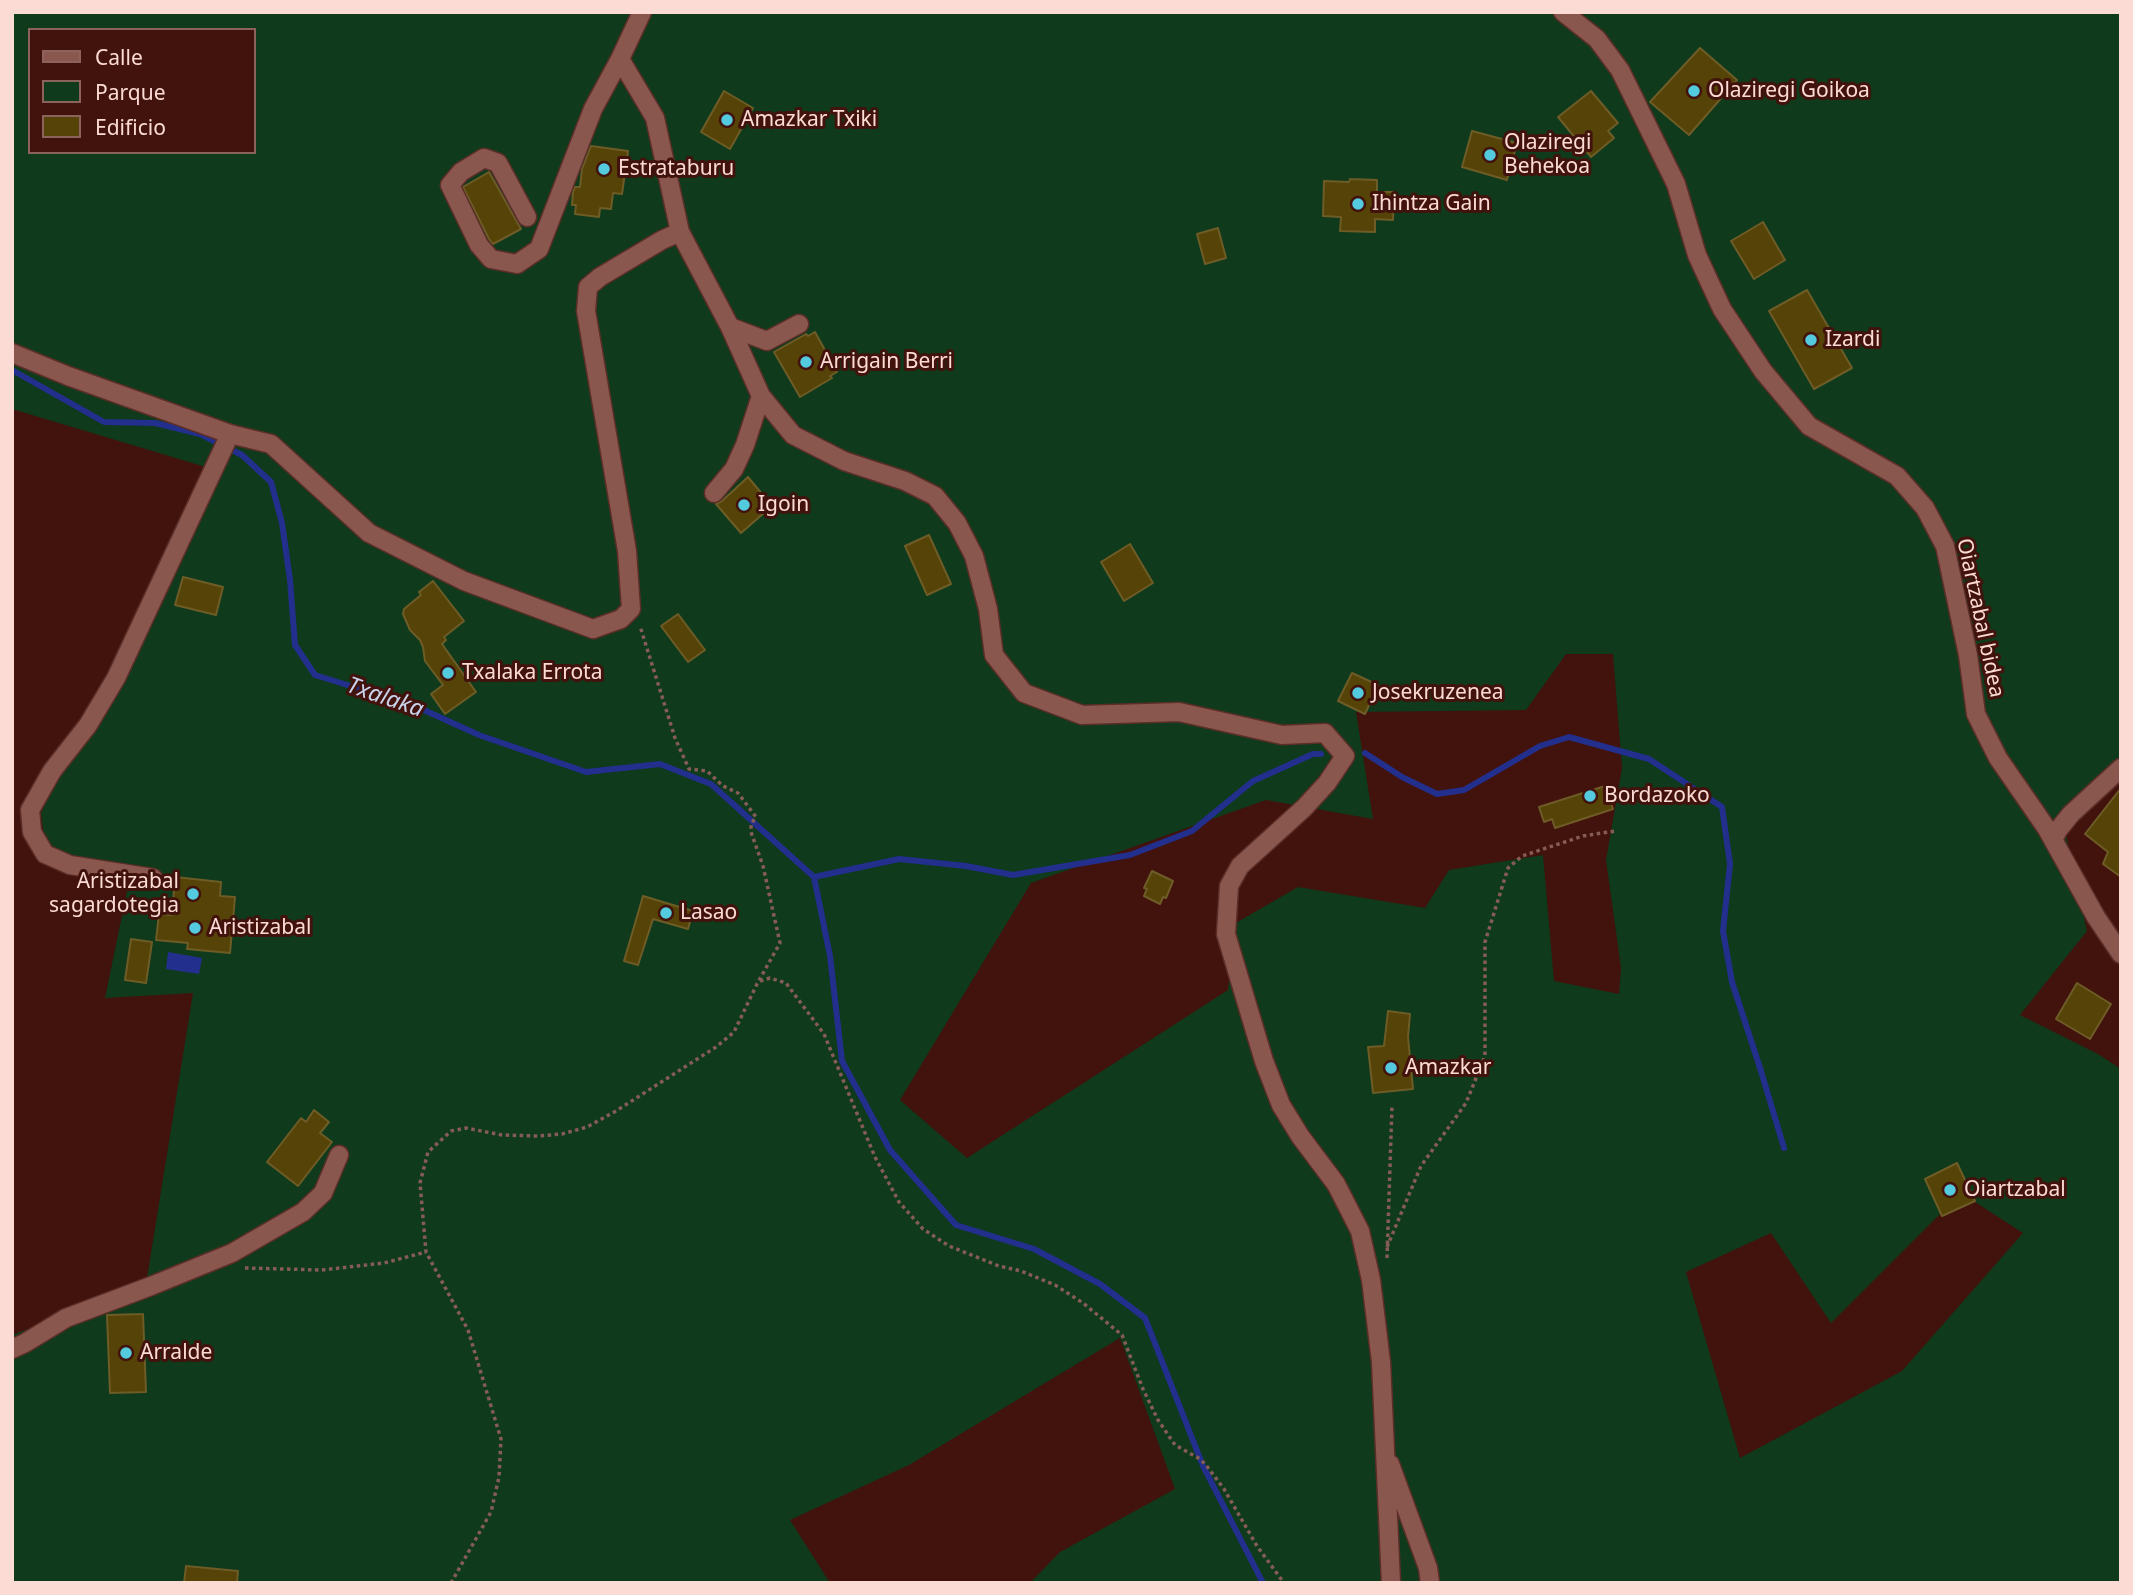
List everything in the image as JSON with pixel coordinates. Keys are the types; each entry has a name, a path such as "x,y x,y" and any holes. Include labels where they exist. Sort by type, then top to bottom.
{"street":[{"path":"527,217 498,163 484,158 461,172 450,186 479,245 491,259 517,264 539,249 593,108 642,12"},
{"name":"Oiartzabal bidea","path":"1563,12 1597,39 1620,69 1676,184 1698,255 1722,309 1763,371 1809,426 1897,476 1926,508 1945,546 1968,655 1976,714 1998,758 2053,840 2096,917 2121,954"},
{"path":"620,59 655,118 680,232 730,327 761,397 793,435 844,461 905,481 935,496 957,523 974,556 988,609 994,655 1024,693 1082,715 1179,712 1282,736 1325,733 1345,756 1327,783 1304,808 1240,866 1229,886 1226,934 1264,1061 1281,1105 1300,1136 1336,1184 1360,1231 1371,1280 1381,1362 1391,1583"},
{"path":"12,353 228,437 271,444 369,533 464,581 593,629 621,619 631,609 631,597 627,551 586,311 589,287 600,277 680,232"},
{"path":"730,327 767,341 799,324"},
{"path":"714,493 734,469 761,397"},
{"path":"153,878 71,865 46,854 32,832 30,810 52,771 88,725 116,678 228,437"},
{"path":"2053,840 2071,814 2121,768"},
{"path":"12,1349 66,1318 232,1253 303,1212 323,1193 339,1155"},
{"path":"1385,1449 1428,1568 1430,1583"}],"path":[{"path":"451,1583 491,1512 499,1477 501,1439 468,1330 426,1252 420,1183 428,1152 451,1131 466,1128 502,1135 562,1134 587,1127 617,1111 716,1047 734,1032 780,943 763,866 751,832 751,824 756,817 738,793 723,786 707,771 689,769 675,737 631,597"},
{"path":"1388,1247 1421,1166 1466,1104 1485,1056 1485,942 1508,868 1522,856 1584,836 1615,831"},
{"path":"760,981 770,978 786,982 824,1034 884,1174 899,1202 923,1228 948,1246 1063,1289 1122,1335 1158,1420 1175,1445 1206,1465 1224,1489 1257,1546 1284,1583"},
{"path":"1371,1280 1385,1271 1388,1247 1392,1106"},
{"path":"239,1268 322,1270 384,1263 426,1252"}],"green space":[{"path":"12,12 2121,12 2121,767 2062,817 2087,931 2020,1015 2098,1054 2121,1069 2121,1583 1030,1583 1060,1552 1175,1489 1120,1338 909,1465 790,1520 830,1583 12,1583 12,1335 146,1284 193,993 105,998 132,867 56,853 44,836 41,813 209,468 12,409","holes":["1566,654 1613,654 1622,768 1606,860 1621,968 1619,994 1554,981 1543,855 1449,870 1425,908 1298,887 1234,924 1228,990 967,1158 900,1100 1031,883 1266,800 1373,819 1356,712 1526,710","1961,1193 2023,1233 1902,1371 1740,1458 1686,1272 1771,1233 1831,1323"]}],"shaded area":[{"path":"168,952 202,958 199,974 166,969"}],"building":[{"name":"Olaziregi Goikoa","path":"1700,48 1737,80 1689,135 1650,102"},
{"name":"Amazkar Txiki","path":"724,91 753,108 730,149 701,132"},
{"path":"1591,91 1618,123 1608,131 1614,138 1591,157 1558,117"},
{"name":"Olaziregi Behekoa","path":"1472,131 1517,143 1507,180 1462,167"},
{"name":"Estrataburu","path":"591,146 628,151 622,194 613,193 611,209 600,208 599,217 575,214 576,205 572,205 573,192 575,187 580,187 582,169"},
{"path":"489,172 521,229 493,244 463,187"},
{"name":"Ihintza Gain","path":"1350,179 1377,180 1377,192 1394,192 1393,220 1375,219 1375,232 1340,231 1341,217 1323,216 1324,181 1349,182"},
{"path":"1763,222 1785,260 1754,279 1731,241"},
{"path":"1218,228 1226,258 1205,264 1197,234"},
{"name":"Izardi","path":"1807,290 1852,368 1814,389 1769,311"},
{"name":"Arrigain Berri","path":"815,332 837,372 830,376 832,378 800,397 774,352 806,334 808,336"},
{"name":"Igoin","path":"748,477 772,506 741,533 716,504"},
{"path":"929,535 951,584 927,595 905,546"},
{"path":"1130,544 1153,583 1124,601 1101,562"},
{"path":"183,577 223,587 216,615 175,605"},
{"path":"433,581 464,621 444,637 446,640 442,644 476,692 445,714 431,694 443,685 425,661 420,640 410,630 403,614 404,609 421,595 419,592"},
{"path":"678,614 705,650 688,662 661,626"},
{"name":"Josekruzenea","path":"1352,673 1378,685 1365,714 1338,701"},
{"name":"Bordazoko","path":"1605,786 1613,809 1555,828 1552,819 1544,822 1539,807"},
{"path":"2121,788 2121,877 2103,864 2108,852 2085,834"},
{"path":"1152,871 1173,881 1166,898 1163,897 1160,904 1144,896 1147,889 1144,888"},
{"name":"Aristizabal","path":"175,877 221,882 220,896 235,897 230,953 187,949 188,943 156,940 159,914 172,915"},
{"path":"643,896 693,911 688,929 653,919 638,965 624,961"},
{"path":"131,939 152,942 146,983 125,980"},
{"path":"2077,983 2111,1004 2090,1039 2056,1019"},
{"name":"Amazkar","path":"1388,1011 1410,1014 1408,1037 1413,1089 1373,1093 1368,1047 1384,1046"},
{"path":"314,1110 329,1122 320,1133 332,1142 298,1186 267,1162 301,1118 306,1122"},
{"name":"Oiartzabal","path":"1957,1163 1975,1201 1942,1216 1925,1179"},
{"name":"Arralde","path":"143,1314 146,1392 110,1393 107,1315"},
{"path":"186,1566 238,1571 237,1583 184,1583"}],"waterway":[{"name":"Txalaka","path":"12,370 104,422 155,423 200,434 242,455 271,482 282,523 295,645 315,675 415,706 479,735 586,772 660,764 711,784 814,877 830,956 842,1061 890,1150 956,1225 1034,1249 1100,1284 1145,1318 1203,1466 1263,1583"},
{"path":"1365,753 1402,777 1437,794 1464,790 1540,746 1569,737 1649,759 1722,807 1730,864 1723,931 1732,982 1784,1148"},
{"path":"814,877 899,859 966,866 1013,875 1130,855 1192,831 1253,781 1313,754 1321,754"}],"place":[{"name":"Olaziregi Goikoa","path":"1694,91"},
{"name":"Amazkar Txiki","path":"727,120"},
{"name":"Olaziregi Behekoa","path":"1490,155"},
{"name":"Estrataburu","path":"604,169"},
{"name":"Ihintza Gain","path":"1358,204"},
{"name":"Izardi","path":"1811,340"},
{"name":"Arrigain Berri","path":"806,362"},
{"name":"Igoin","path":"744,505"},
{"name":"Txalaka Errota","path":"448,673"},
{"name":"Josekruzenea","path":"1358,693"},
{"name":"Bordazoko","path":"1590,796"},
{"name":"Aristizabal sagardotegia","path":"193,894"},
{"name":"Lasao","path":"666,913"},
{"name":"Aristizabal","path":"195,928"},
{"name":"Amazkar","path":"1391,1068"},
{"name":"Oiartzabal","path":"1950,1190"},
{"name":"Arralde","path":"126,1353"}]}
